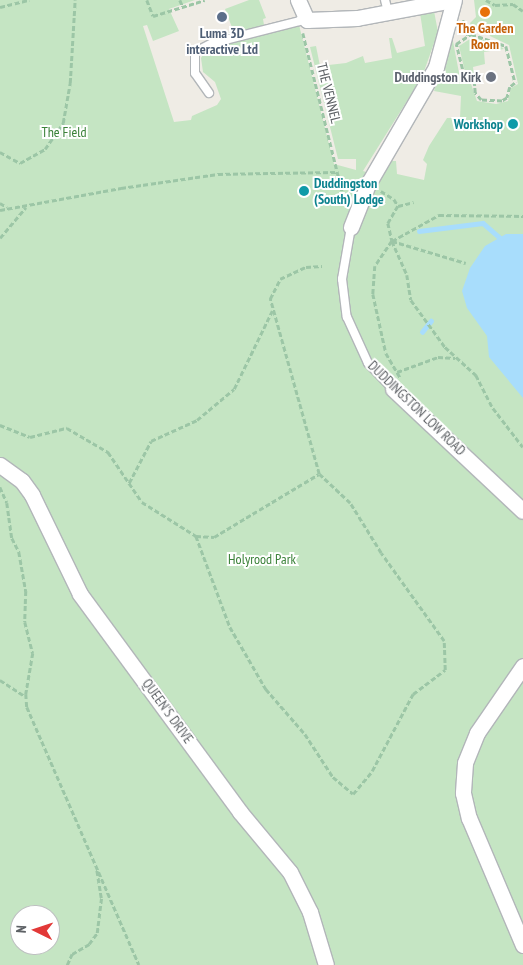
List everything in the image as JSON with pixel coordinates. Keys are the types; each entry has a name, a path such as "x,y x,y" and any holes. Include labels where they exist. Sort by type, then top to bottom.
{"street":[{"path":"298,0 306,18 357,18 386,6 453,0 436,68 368,184 350,227"},
{"name":"DUDDINGSTON LOW ROAD","path":"393,389 523,511"},
{"name":"QUEEN'S DRIVE","path":"0,465 22,482 32,495 80,594 240,812 290,872 310,912 326,965"},
{"path":"523,666 477,733 464,763 463,793 468,818 523,945"}],"lane":[{"path":"209,93 195,73 195,52 213,43 306,18"},
{"name":"DUDDINGSTON LOW ROAD","path":"350,227 342,279 347,317 368,363 393,389"}],"path":[{"path":"0,7 29,0"},
{"path":"0,152 20,163 45,149 63,123 70,83 75,0"},
{"path":"147,0 154,16 204,0"},
{"path":"180,0 183,7"},
{"path":"486,0 494,5 513,4 523,11"},
{"name":"THE VENNEL","path":"306,18 302,30 344,199"},
{"path":"471,34 506,46 515,83 510,87 507,98 502,101 482,100 476,93 474,81 464,76 456,44 471,34"},
{"path":"0,210 130,186 218,174 338,172"},
{"path":"372,186 394,199 398,206"},
{"path":"414,202 398,206 388,223 392,241 407,275 411,300 445,347 476,375 493,408 523,447"},
{"path":"0,203 8,207"},
{"path":"0,238 27,206"},
{"path":"393,389 402,379 386,353 372,294 376,266 392,241 439,215 523,216"},
{"path":"392,241 466,263"},
{"path":"196,536 230,627 266,689 304,734 333,777 354,794 372,771 412,694 444,670 444,641 381,553 350,503 318,474 270,298 280,279 306,267 322,266"},
{"path":"129,483 151,441 197,420 234,389 273,309"},
{"path":"398,372 438,357 457,358"},
{"path":"0,424 30,437 67,428 108,452 142,502 196,536 214,537 318,474"},
{"path":"0,487 7,503 12,538 19,552 26,591 25,622 33,653 26,697 32,719 139,965"},
{"path":"0,680 26,697"},
{"path":"67,965 72,954 89,944 97,933 100,898 96,865"}],"green space":[{"name":"Holyrood Park","path":"0,0 195,0 169,9 179,31 153,41 147,25 143,26 174,122 191,120 192,116 217,105 221,99 215,82 203,72 201,58 204,53 227,43 299,25 334,164 356,170 356,159 338,159 310,47 316,46 320,66 346,63 363,56 365,63 392,58 389,38 392,38 397,53 425,46 420,13 434,11 438,32 422,77 363,171 382,177 392,161 396,161 397,174 424,180 427,164 423,160 429,146 447,118 460,118 461,96 434,91 452,36 460,78 471,84 477,101 496,104 508,101 511,88 518,84 509,45 490,36 486,23 478,30 472,29 470,23 476,17 474,0 523,0 523,965 0,965"},
{"path":"249,0 259,0 266,18 263,19 264,25 224,36 233,30 225,9"},
{"path":"473,37 494,42 504,49 484,52 485,64 473,67 474,76 465,72 459,46"}],"water":[{"path":"506,234 523,234 523,398 489,357 487,336 467,308 462,291 470,268 485,246"}],"waterway":[{"path":"419,231 483,223 500,238"},
{"path":"422,332 431,321"}],"place":[{"name":"The Garden Room","path":"485,12"},
{"name":"Luma 3D interactive Ltd","path":"222,17"},
{"name":"Duddingston Kirk","path":"491,77"},
{"name":"Workshop","path":"513,124"},
{"name":"Duddingston (South) Lodge","path":"304,191"}],"park label":[{"name":"The Field","path":"64,132"}]}
